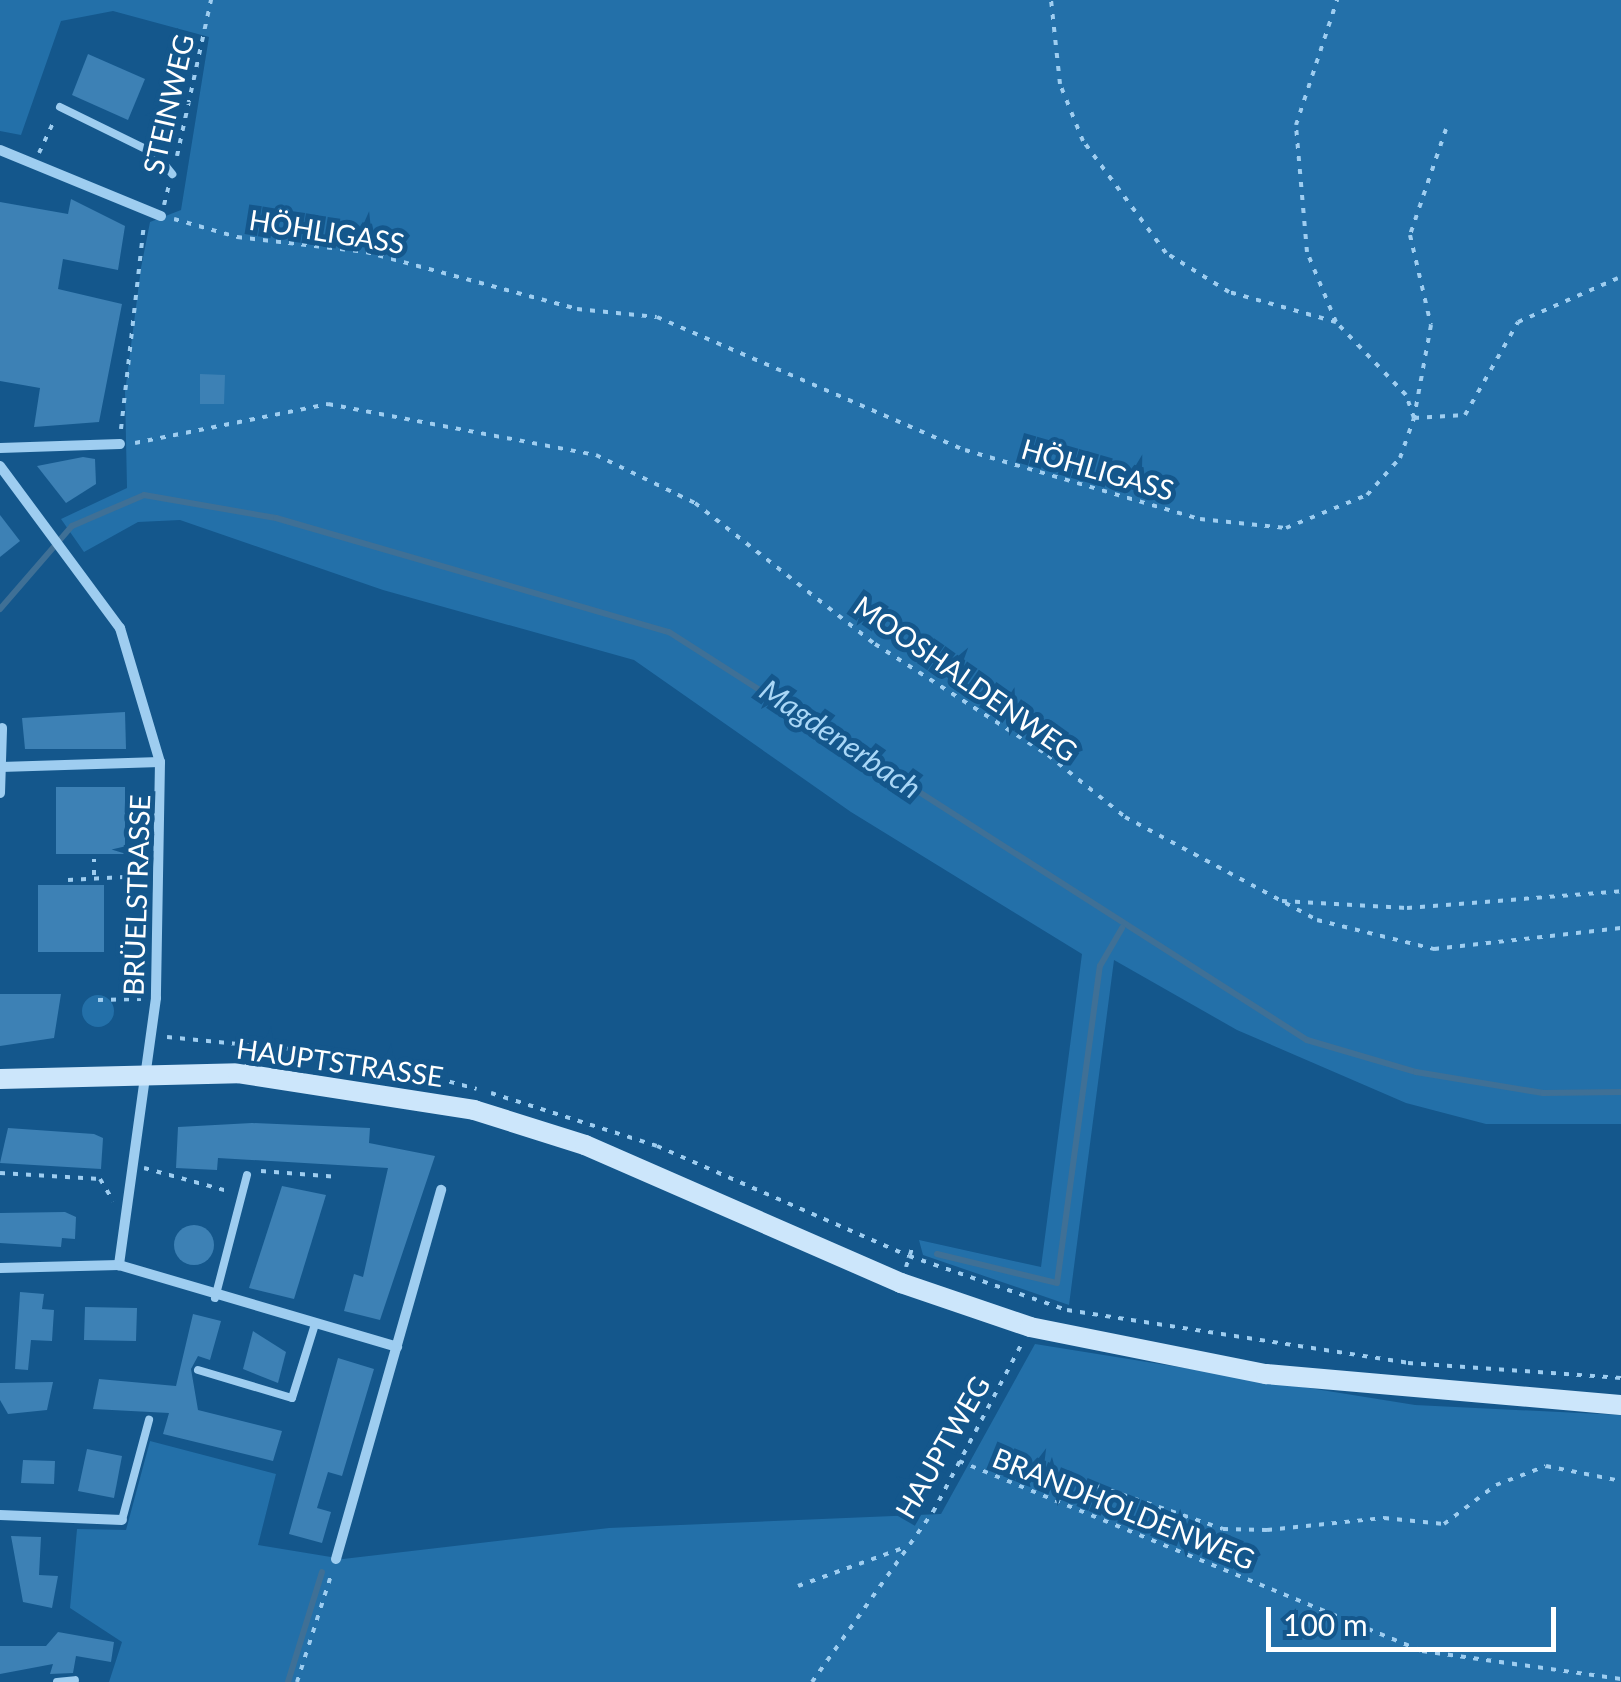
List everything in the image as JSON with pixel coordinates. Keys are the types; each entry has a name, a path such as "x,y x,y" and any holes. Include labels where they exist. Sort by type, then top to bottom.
{"main road":[{"name":"HAUPTSTRASSE","path":"0,1079 146,1071 312,1080 474,1110 660,1176 900,1284 1030,1327 1266,1374 1621,1405"}],"street":[{"path":"0,150 161,216"},
{"path":"0,448 120,444"},
{"name":"BRÜELSTRASSE","path":"0,466 73,558 136,664 160,762 163,876 156,998 146,1071 140,1167 119,1266"},
{"path":"0,793 2,728"},
{"path":"1,767 160,762"},
{"path":"336,1559 441,1190"},
{"path":"0,1268 119,1266 215,1298 397,1346"},
{"path":"0,1515 122,1520"}],"lane":[{"path":"60,108 156,154 172,174"},
{"path":"215,1298 246,1175"},
{"path":"198,1370 292,1398 315,1324"},
{"path":"122,1520 150,1420"},
{"path":"57,1682 76,1680"}],"path":[{"name":"STEINWEG","path":"161,216 211,0"},
{"path":"1051,0 1060,84 1083,140 1166,252 1230,292 1336,322"},
{"path":"1336,0 1296,124 1307,252 1336,322 1394,376 1414,418 1465,415 1518,322 1618,278"},
{"name":"HÖHLIGASS","path":"161,216 673,322 965,450 1200,519 1286,528 1327,518 1389,470 1414,418 1431,325 1410,235 1446,129"},
{"path":"42,144 49,130"},
{"path":"120,444 146,210"},
{"name":"MOOSHALDENWEG","path":"120,444 328,404 627,466 694,503 875,644 1048,755 1124,817 1279,901 1356,936 1434,949 1621,928"},
{"path":"94,859 94,875"},
{"path":"68,880 94,875 163,876"},
{"path":"1279,901 1407,908 1621,891"},
{"path":"98,1000 156,998"},
{"path":"151,1036 349,1055 555,1110 970,1280 1067,1310 1408,1363 1621,1378"},
{"path":"140,1167 243,1195"},
{"path":"0,1173 100,1180 110,1200"},
{"path":"246,1175 339,1177"},
{"name":"HAUPTWEG","path":"812,1682 960,1461 1030,1327"},
{"name":"BRANDHOLDENWEG","path":"960,1461 1422,1651 1621,1679"},
{"path":"1056,1498 1097,1486 1222,1530 1267,1530 1384,1518 1444,1524 1496,1485 1546,1466 1621,1481"},
{"path":"798,1586 906,1547"},
{"path":"298,1682 336,1559"}],"shaded area":[{"path":"0,0 1621,0 1621,1124 1486,1124 1406,1103 1237,1030 1114,960 1069,1305 923,1255 919,1240 1041,1267 1082,954 851,812 634,660 383,590 180,520 138,522 84,552 61,519 127,488 125,392 141,268 150,222 181,210 209,37 113,11 61,21 21,135 0,131"},
{"path":"98,995 110,999 114,1011 110,1023 98,1027 86,1023 82,1011 86,999"},
{"path":"1035,1344 1415,1405 1621,1415 1621,1682 109,1682 122,1642 70,1608 77,1529 126,1530 150,1441 276,1474 258,1545 343,1559 609,1528 941,1514"}],"building":[{"path":"88,54 145,79 128,120 72,95"},
{"path":"71,199 125,226 118,270 63,259 58,289 122,304 99,422 34,427 40,388 0,381 0,202 68,214"},
{"path":"200,374 225,375 224,404 200,404"},
{"path":"83,457 95,459 96,484 66,503 37,466"},
{"path":"0,515 20,541 0,557"},
{"path":"125,712 126,749 25,749 22,718"},
{"path":"56,787 125,787 125,854 56,854"},
{"path":"38,885 104,885 104,952 38,952"},
{"path":"0,994 61,994 54,1038 0,1046"},
{"path":"252,1123 370,1128 369,1143 435,1156 380,1320 344,1311 354,1274 363,1277 388,1168 218,1158 217,1170 176,1168 178,1127"},
{"path":"8,1128 94,1134 103,1138 101,1169 0,1163"},
{"path":"282,1186 326,1195 294,1299 249,1288"},
{"path":"65,1212 76,1217 75,1239 62,1238 61,1247 0,1243 0,1213"},
{"path":"194,1225 208,1231 214,1245 208,1259 194,1265 180,1259 174,1245 180,1231"},
{"path":"20,1292 44,1294 42,1309 54,1310 52,1341 31,1340 28,1370 15,1369"},
{"path":"85,1307 137,1308 136,1341 84,1340"},
{"path":"193,1314 221,1321 210,1360 198,1356 191,1369 198,1410 282,1431 273,1461 163,1434 169,1413 93,1409 99,1379 176,1386"},
{"path":"253,1331 286,1352 278,1383 243,1369"},
{"path":"338,1358 374,1369 342,1476 328,1472 317,1508 331,1512 322,1543 289,1534"},
{"path":"53,1382 47,1410 8,1414 0,1400 0,1383"},
{"path":"87,1449 122,1456 114,1498 78,1491"},
{"path":"23,1460 55,1461 54,1484 21,1483"},
{"path":"11,1536 41,1537 39,1575 58,1576 52,1608 23,1602"},
{"path":"58,1632 114,1642 111,1662 76,1656 73,1673 50,1674 53,1664 0,1674 0,1646 46,1646"}],"waterway":[{"name":"Magdenerbach","path":"0,609 72,526 144,495 276,518 669,632 1307,1040 1416,1072 1543,1093 1621,1092"},
{"path":"937,1254 1057,1283 1100,966 1122,928"},
{"path":"288,1682 322,1572"}]}
